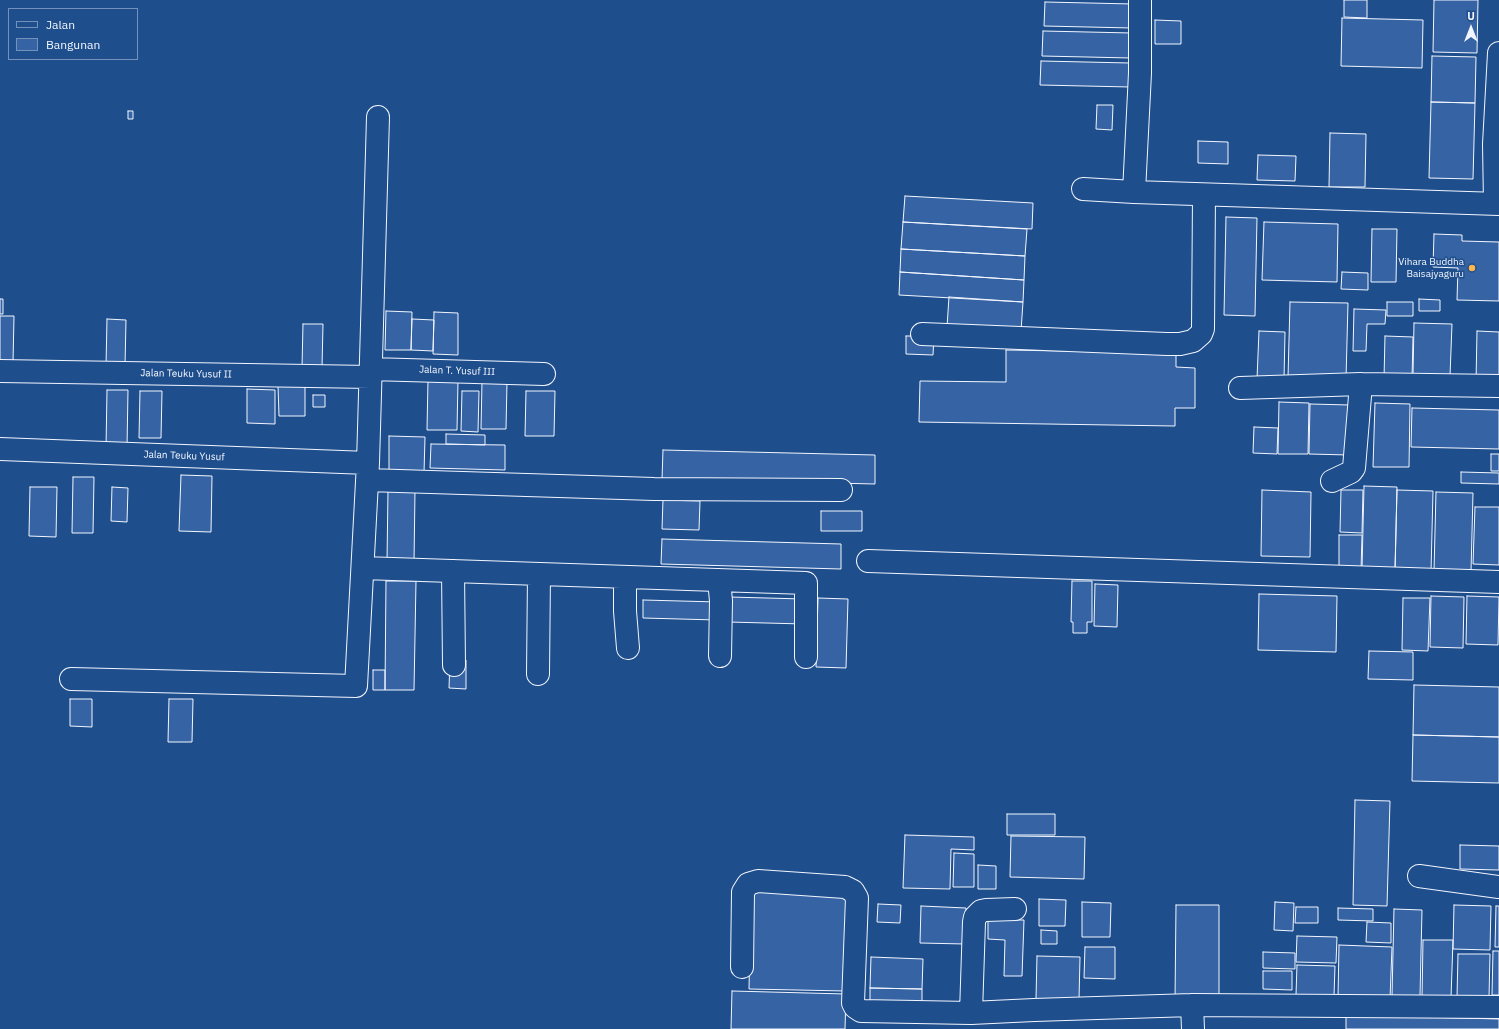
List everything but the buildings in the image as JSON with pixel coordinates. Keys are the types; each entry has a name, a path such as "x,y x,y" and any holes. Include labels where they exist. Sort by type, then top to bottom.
{"street":[{"path":"1134,192 1140,73 1140,0"},
{"path":"1083,189 1204,195 1497,204 1494,144 1499,53"},
{"path":"71,679 356,686 368,471 378,117"},
{"path":"922,334 1167,344 1193,342 1201,334 1203,329 1204,195"},
{"name":"Jalan Teuku Yusuf II","path":"0,371 371,373"},
{"name":"Jalan T. Yusuf III","path":"371,373 544,374"},
{"path":"1240,388 1361,384 1499,386"},
{"path":"1332,481 1351,472 1354,468 1361,384"},
{"name":"Jalan Teuku Yusuf","path":"0,449 654,489 841,490"},
{"path":"868,561 1499,582"},
{"path":"363,568 806,583 806,657"},
{"path":"453,571 454,665"},
{"path":"538,674 539,574"},
{"path":"625,577 625,611 628,648"},
{"path":"719,580 721,601 720,656"},
{"path":"1419,876 1499,887"},
{"path":"742,968 743,892 748,884 758,881 845,887 853,891 857,898 853,1005 861,1011 912,1021 971,1013 1042,1009 1192,1005 1499,1007"},
{"path":"971,1013 975,917 981,911 1014,909"},
{"path":"1192,1005 1193,1029"}],"place":[{"name":"Vihara Buddha Baisajyaguru","path":"1472,268"}]}
